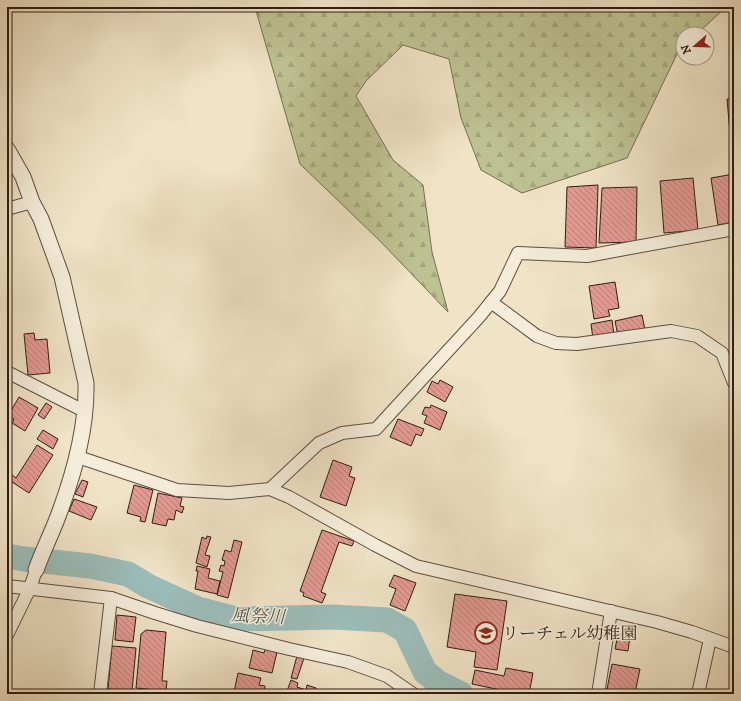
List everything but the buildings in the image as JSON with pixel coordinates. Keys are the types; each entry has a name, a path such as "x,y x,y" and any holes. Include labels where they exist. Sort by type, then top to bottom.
{"street":[{"path":"7,149 23,177 32,202 41,219 62,277 86,383 86,400 78,457 60,512 44,548 30,588 7,635"},
{"path":"7,209 32,202"},
{"path":"270,489 319,443 342,433 376,429 479,317 500,291 518,253 587,256 734,229"},
{"path":"491,302 537,336 556,344 577,344 671,331 696,336 722,354 734,383"},
{"path":"7,372 84,411"},
{"path":"78,457 178,490 229,492 270,489 289,497 369,542 416,566 657,622 734,647"},
{"path":"7,586 111,598 197,626 348,662 387,676 413,694"},
{"path":"100,694 111,598"},
{"path":"598,694 611,611"},
{"path":"698,694 710,639"}],"green space":[{"path":"255,7 726,7 706,26 675,26 675,58 627,158 522,193 481,170 461,118 449,59 403,45 366,81 356,96 393,160 423,185 432,252 448,312 380,241 300,164"}],"waterway":[{"name":"風祭川","path":"7,556 90,566 128,574 148,586 198,609 237,619 333,617 387,620 405,630 425,672 439,683 461,694"}],"place":[{"name":"リーチェル幼稚園","path":"486,633"}]}
